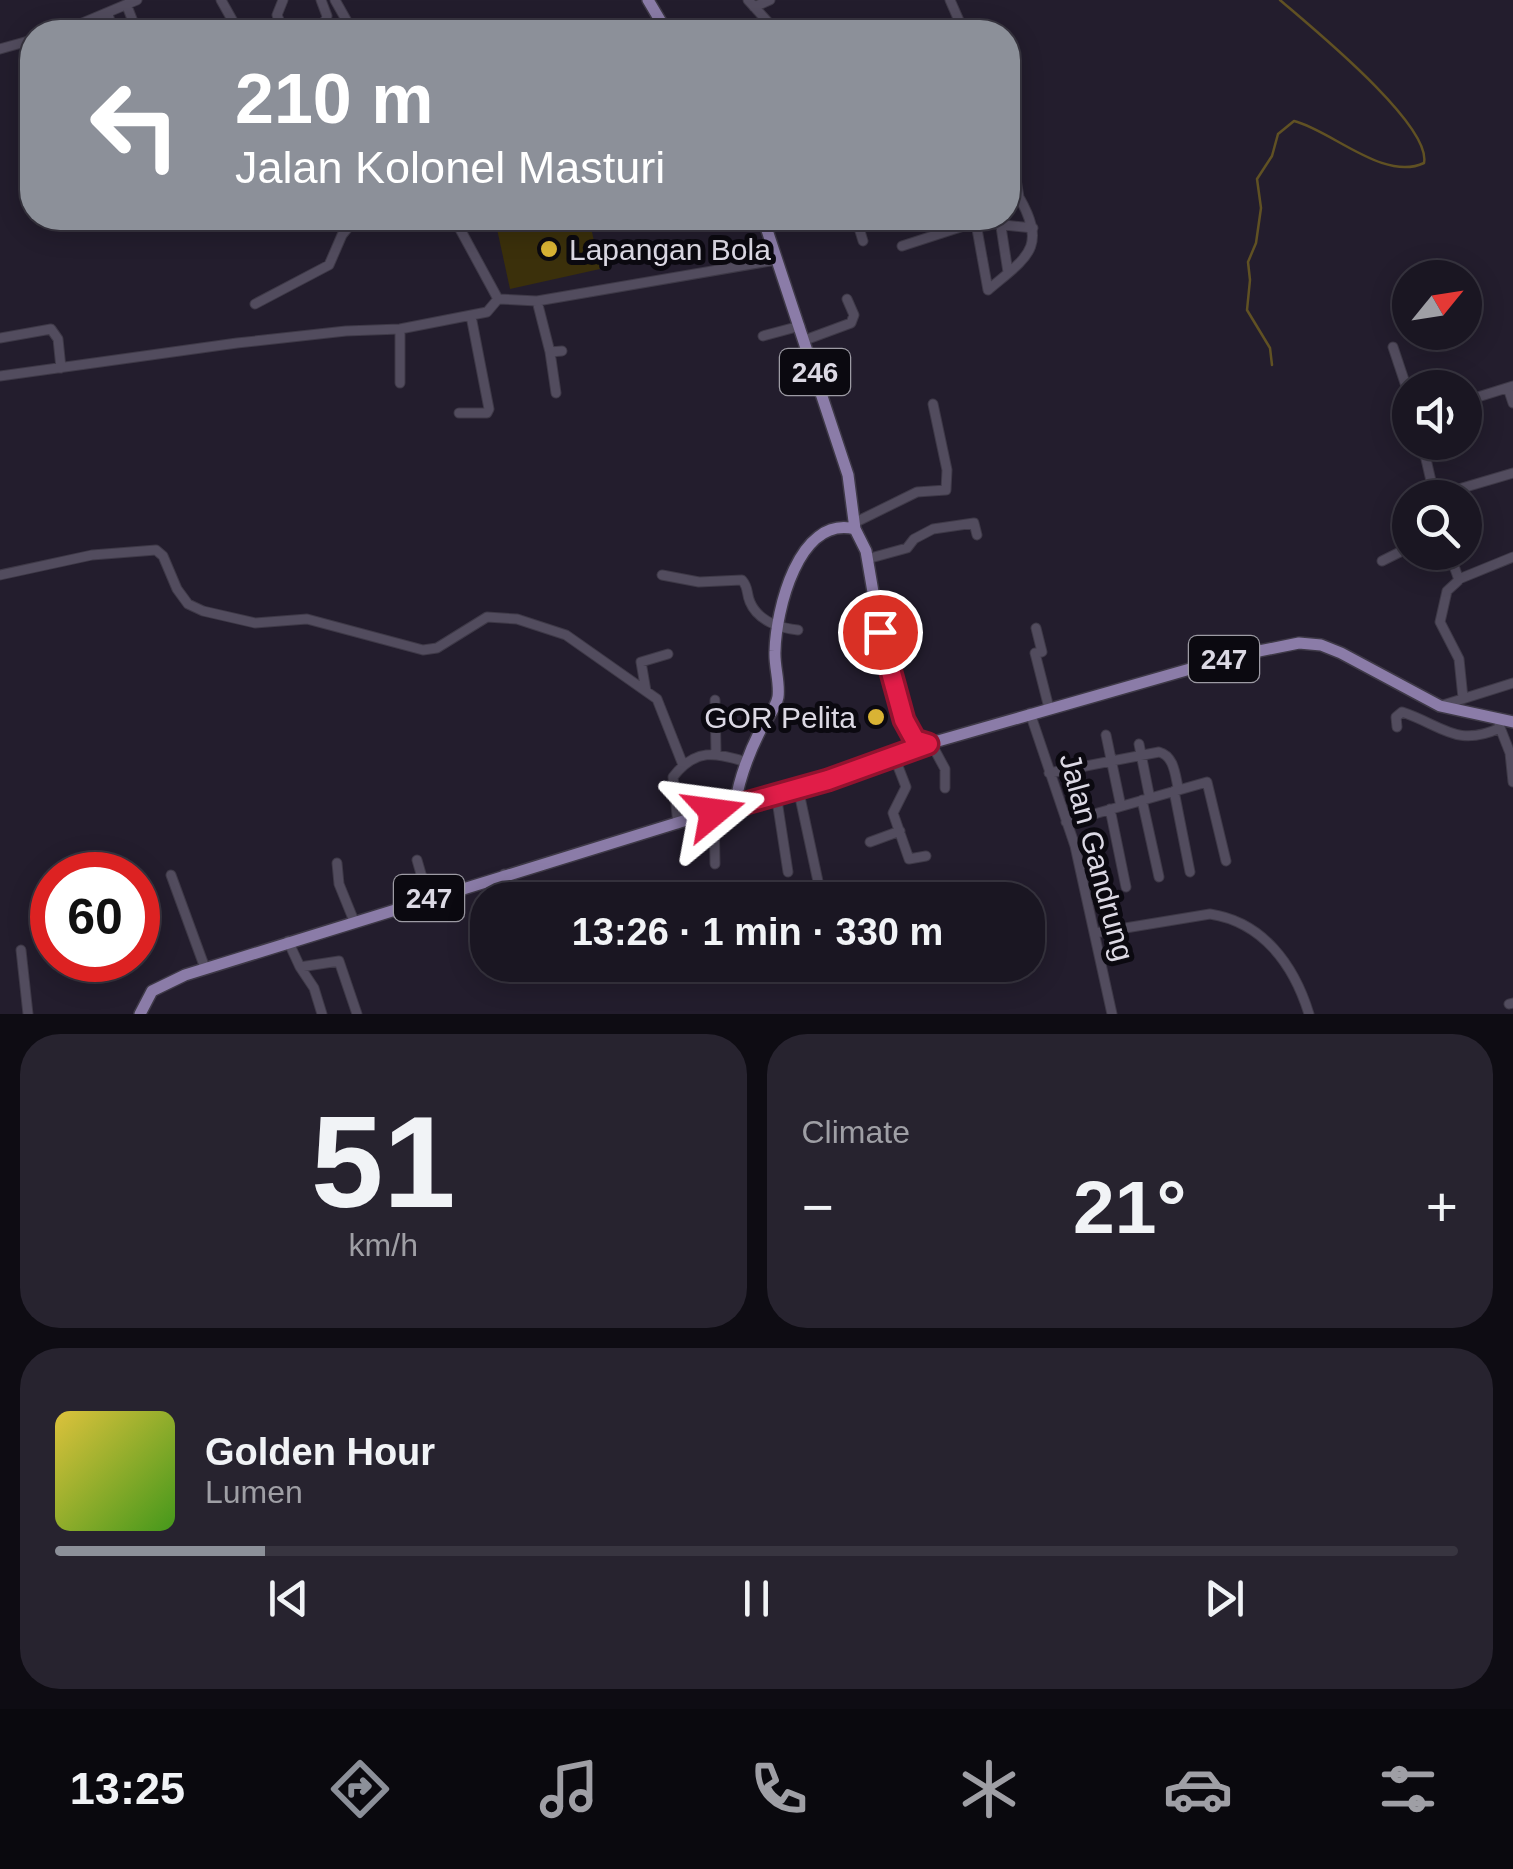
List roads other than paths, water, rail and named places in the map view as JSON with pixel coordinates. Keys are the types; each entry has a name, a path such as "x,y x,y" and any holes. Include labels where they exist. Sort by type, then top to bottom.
{"main road":[{"name":"246","path":"767,230 848,476 855,526"},
{"path":"735,804 746,762 778,697 774,651 788,580 805,552 835,530 855,526 867,559 880,632 904,720 915,740 929,744"},
{"name":"247","path":"929,744 1239,655 1299,643 1341,653 1440,706 1498,723 1513,722"},
{"name":"247","path":"140,1014 147,996 156,988 205,968 735,804"}],"street":[{"path":"751,4 770,0"},
{"path":"92,20 132,3"},
{"path":"108,14 110,20"},
{"path":"977,230 987,290 1032,248 1034,228 1020,199"},
{"path":"1020,227 1034,228"},
{"path":"254,304 330,265 346,230"},
{"path":"461,230 498,299"},
{"path":"860,230 863,241"},
{"path":"902,246 947,230"},
{"path":"1002,230 1008,272"},
{"path":"498,299 536,301 776,260"},
{"path":"0,376 237,343 400,329 491,310 498,299"},
{"path":"804,340 851,323 854,315 847,299"},
{"path":"536,301 556,392"},
{"path":"459,413 486,413 489,409 471,316"},
{"path":"763,336 800,326"},
{"path":"400,329 400,384"},
{"path":"0,338 51,330 58,338 61,368"},
{"path":"550,352 562,351"},
{"path":"1482,396 1511,387 1513,403"},
{"path":"855,526 917,492 946,490 947,470 933,404"},
{"path":"1482,482 1513,472"},
{"path":"867,559 907,548 919,536 940,526 974,522 977,535"},
{"path":"0,575 92,555 156,550 188,604 202,612 255,623 307,619 423,650 438,648 488,617 517,619 566,634 646,691 662,707 683,766"},
{"path":"1382,561 1392,556"},
{"path":"1463,698 1459,659 1440,622 1446,591 1459,579 1513,557"},
{"path":"1456,570 1459,579"},
{"path":"662,576 700,582 742,580 748,584 750,602 758,614 798,630"},
{"path":"1036,628 1042,652 1035,653 1048,708"},
{"path":"646,691 641,662 668,654"},
{"path":"1440,706 1513,683"},
{"path":"715,700 716,752"},
{"path":"1397,727 1396,718 1402,712 1465,738 1484,736 1498,723 1510,753 1513,782"},
{"name":"Jalan Gandrung","path":"1030,714 1075,846 1112,1014"},
{"path":"1106,734 1120,802"},
{"path":"735,804 798,788 929,744 945,769 945,788"},
{"path":"1139,744 1158,877"},
{"path":"678,824 673,777 683,766 701,755 716,752 746,762"},
{"path":"1049,773 1160,752 1168,756 1190,872"},
{"path":"894,756 906,787 899,797 900,806 893,811 909,859 926,856"},
{"path":"1066,822 1207,782 1226,861"},
{"path":"798,788 818,882"},
{"path":"776,794 788,872"},
{"path":"1110,809 1126,887"},
{"path":"714,812 715,864"},
{"path":"870,842 900,832"},
{"path":"417,860 428,898"},
{"path":"336,863 339,884 354,921"},
{"path":"504,874 506,882"},
{"path":"171,875 205,968"},
{"path":"1095,933 1220,915 1261,934 1275,948 1302,990 1309,1014"},
{"path":"288,941 314,988 322,1014"},
{"path":"21,950 28,1014"},
{"path":"300,967 339,961 357,1014"}],"waterway":[{"path":"1272,365 1270,348 1247,310 1248,262 1256,243 1261,208 1257,179 1272,156 1278,134 1294,121 1392,166 1424,163 1421,146 1390,102 1280,0"}],"place":[{"name":"Lapangan Bola","path":"549,249"},
{"name":"GOR Pelita","path":"876,717"}]}
